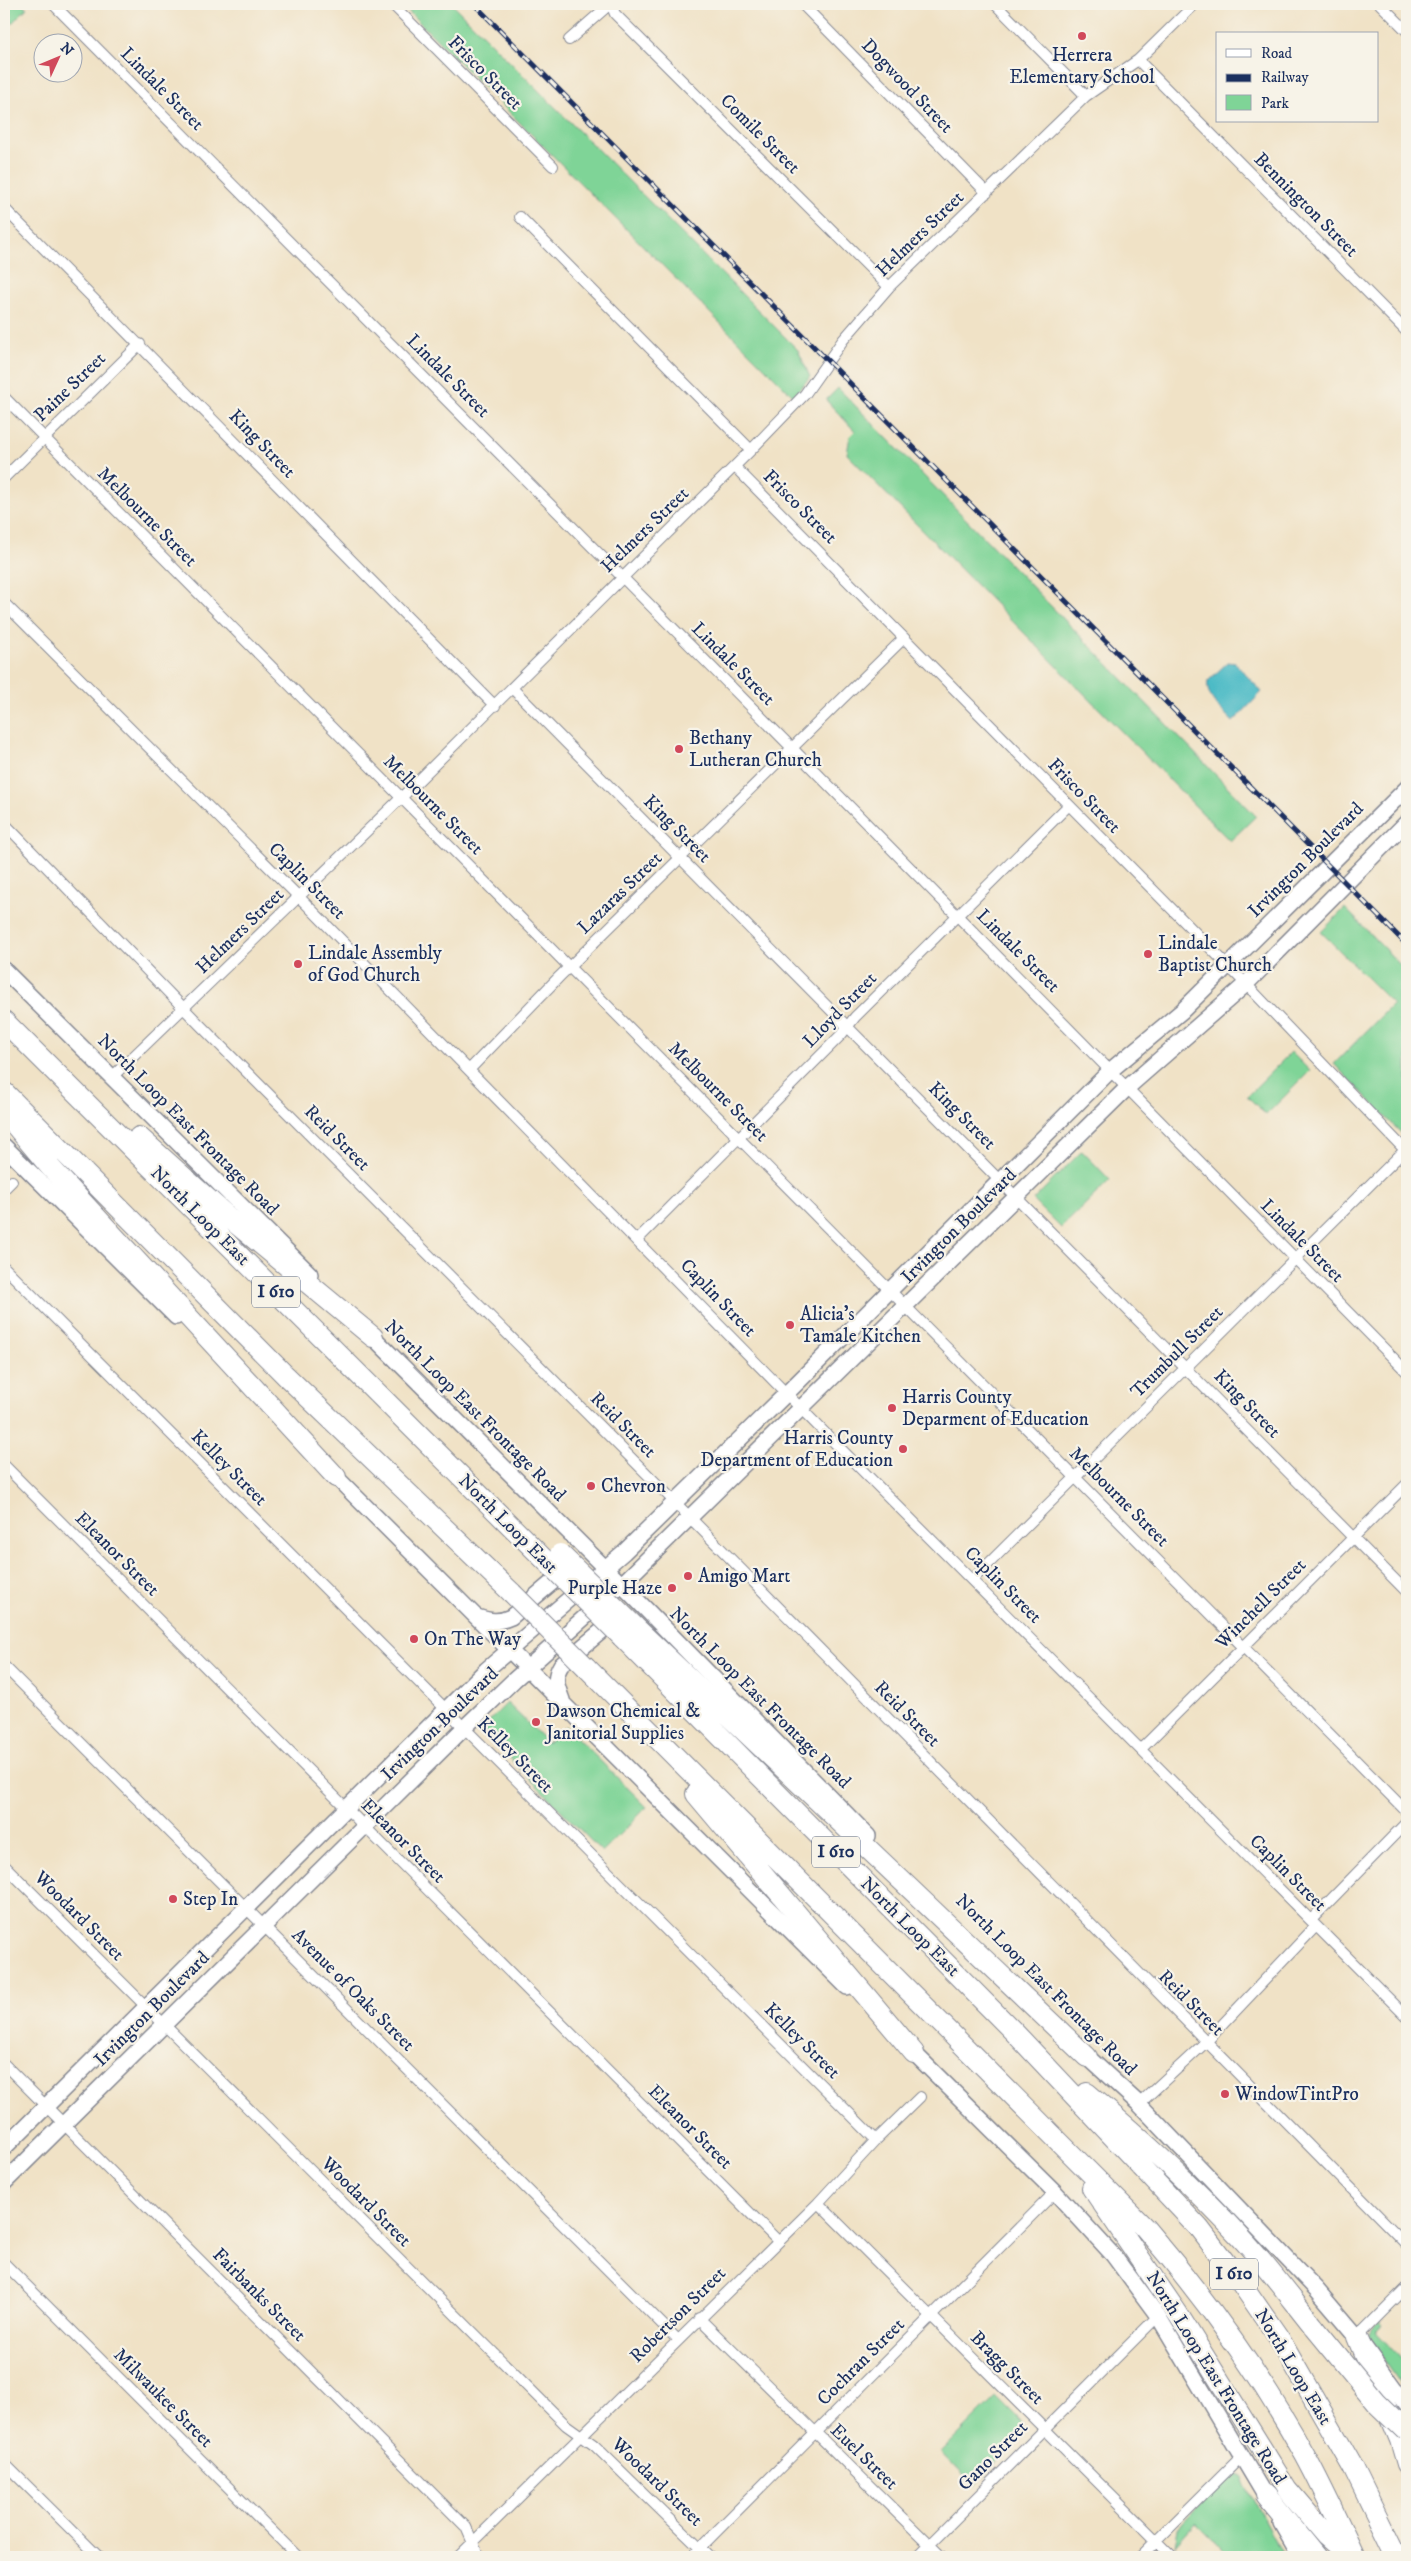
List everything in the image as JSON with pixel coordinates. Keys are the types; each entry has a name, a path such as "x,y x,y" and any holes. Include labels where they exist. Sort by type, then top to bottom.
{"highway":[{"path":"4,1016 228,1218 373,1337"},
{"name":"North Loop East","path":"4,1021 516,1533 554,1559 628,1632 1014,2032 1198,2228 1241,2283 1279,2338 1348,2458 1397,2557"},
{"name":"North Loop East","path":"4,1092 285,1375 512,1593 1145,2228 1215,2314 1262,2384 1305,2456 1355,2557"},
{"path":"4,1112 51,1168 336,1477"},
{"path":"628,1632 1087,2057"},
{"path":"608,1689 914,2053"},
{"path":"1014,2032 1152,2148 1200,2194 1244,2241 1376,2402 1407,2432"},
{"path":"1065,2147 1178,2314 1256,2442 1303,2510 1351,2557"},
{"path":"1357,2338 1400,2440 1407,2464"},
{"path":"1266,2495 1317,2557"}],"main road":[{"name":"Irvington Boulevard","path":"4,2148 486,1670 605,1568 674,1502 787,1393 1111,1070 1182,1011 1407,788"},
{"name":"Irvington Boulevard","path":"4,2183 464,1728 621,1585 690,1519 1128,1087 1246,984 1407,822"},
{"path":"1361,833 1378,850"},
{"path":"1264,930 1281,948"},
{"name":"North Loop East Frontage Road","path":"4,970 605,1568 1087,2057 1139,2104 1317,2290 1357,2338 1407,2406"},
{"name":"North Loop East Frontage Road","path":"4,1146 1055,2192 1113,2255 1158,2316 1266,2495 1300,2557"},
{"path":"476,1617 491,1622 511,1617 576,1561 576,1540"},
{"path":"564,1704 556,1684 556,1674 561,1665 620,1616 628,1613 641,1614 659,1624"}],"street":[{"name":"Lindale Street","path":"53,4 1128,1087 1294,1259 1407,1372"},
{"name":"Frisco Street","path":"392,4 553,166"},
{"path":"569,40 610,4"},
{"name":"Comile Street","path":"610,4 615,14 889,287"},
{"name":"Dogwood Street","path":"802,4 987,193"},
{"path":"996,4 1086,96"},
{"name":"Helmers Street","path":"112,1077 300,898 495,706 622,576 735,467 805,394 843,340 889,287 1086,96 1138,60 1194,4"},
{"path":"1380,4 1407,31"},
{"name":"Bennington Street","path":"1138,60 1407,332"},
{"name":"King Street","path":"4,208 495,706"},
{"name":"Frisco Street","path":"520,216 751,450"},
{"name":"Paine Street","path":"4,478 140,344"},
{"name":"Melbourne Street","path":"4,398 1407,1812"},
{"name":"Frisco Street","path":"735,467 1246,984 1406,1151"},
{"name":"Caplin Street","path":"4,603 300,898 802,1409 1407,2017"},
{"name":"Lazaras Street","path":"469,1070 569,968 904,638"},
{"name":"King Street","path":"512,688 1407,1592"},
{"name":"Lloyd Street","path":"637,1240 740,1138 957,915 1069,805"},
{"name":"Reid Street","path":"4,822 184,1009 674,1502 1407,2245"},
{"name":"Trumbull Street","path":"973,1579 1187,1368 1294,1259 1406,1151"},
{"path":"4,1189 12,1181"},
{"name":"Kelley Street","path":"4,1267 876,2140"},
{"name":"Eleanor Street","path":"4,1465 778,2241"},
{"name":"Winchell Street","path":"1141,1749 1407,1484"},
{"name":"Avenue of Oaks Street","path":"4,1666 678,2340"},
{"path":"1139,2104 1206,2042 1407,1822"},
{"name":"Woodard Street","path":"4,1865 566,2425 594,2445 709,2557"},
{"name":"Fairbanks Street","path":"4,2064 466,2527 479,2557"},
{"name":"Robertson Street","path":"458,2557 818,2203 876,2140 920,2097"},
{"name":"Cochran Street","path":"691,2557 1055,2192"},
{"name":"Bragg Street","path":"818,2203 1173,2557"},
{"name":"Milwaukee Street","path":"4,2263 298,2557"},
{"path":"1357,2338 1407,2287"},
{"name":"Gano Street","path":"916,2557 1158,2316"},
{"name":"Euel Street","path":"699,2318 814,2434 942,2557"},
{"path":"1140,2557 1242,2456"},
{"path":"4,2463 99,2557"}],"green space":[{"path":"4,4 22,4 27,8 11,24 4,17"},
{"path":"401,4 452,4 798,350 810,377 793,396"},
{"path":"838,388 1256,816 1230,841 847,454 850,436 855,431 826,400"},
{"path":"1345,908 1407,972 1407,1139 1334,1064 1393,1004 1321,932"},
{"path":"1291,1052 1310,1071 1266,1115 1247,1096"},
{"path":"1082,1151 1110,1180 1061,1228 1033,1200"},
{"path":"507,1703 548,1743 565,1726 647,1807 602,1852 481,1729"},
{"path":"1379,2320 1383,2324 1377,2331 1407,2364 1407,2393 1370,2340 1370,2333"},
{"path":"996,2397 1023,2424 1025,2433 974,2486 941,2452"},
{"path":"1235,2474 1241,2477 1284,2557 1230,2557 1196,2523 1176,2545 1179,2529 1184,2522 1227,2477"}],"water":[{"path":"1228,662 1235,663 1262,692 1233,722 1215,703 1208,687 1208,681"}],"railway":[{"path":"474,4 1407,945"}],"place":[{"name":"Herrera Elementary School","path":"1082,36"},
{"name":"Bethany Lutheran Church","path":"679,749"},
{"name":"Lindale Baptist Church","path":"1148,954"},
{"name":"Lindale Assembly of God Church","path":"298,964"},
{"name":"Alicia's Tamale Kitchen","path":"790,1325"},
{"name":"Harris County Deparment of Education","path":"892,1408"},
{"name":"Harris County Department of Education","path":"903,1449"},
{"name":"Chevron","path":"591,1486"},
{"name":"Amigo Mart","path":"688,1576"},
{"name":"Purple Haze","path":"672,1588"},
{"name":"On The Way","path":"414,1639"},
{"name":"Dawson Chemical & Janitorial Supplies","path":"536,1722"},
{"name":"Step In","path":"173,1899"},
{"name":"WindowTintPro","path":"1225,2094"}]}
